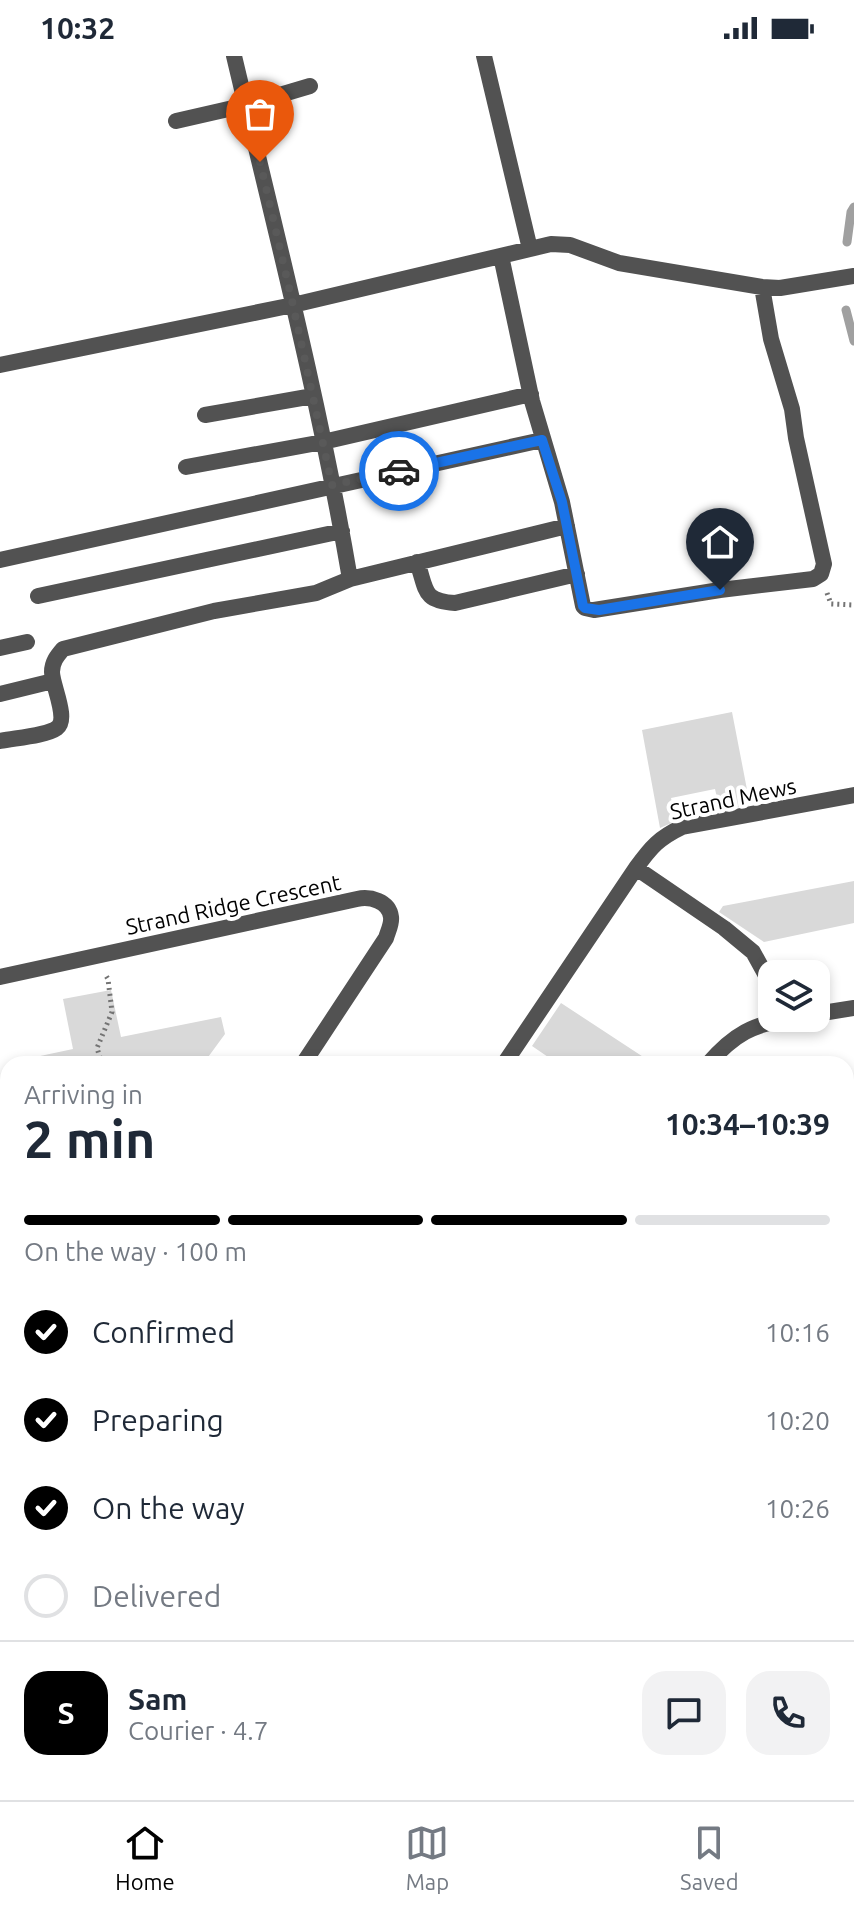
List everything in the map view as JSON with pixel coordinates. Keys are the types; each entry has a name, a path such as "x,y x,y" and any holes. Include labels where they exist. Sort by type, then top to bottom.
{"street":[{"path":"234,56 293,305 350,579"},
{"path":"484,56 530,249"},
{"path":"176,121 310,86"},
{"path":"0,365 293,305 551,244 570,245 619,263 762,287 780,288 854,276"},
{"path":"501,256 542,440 562,502 583,606 594,610 813,579 821,574 824,564 792,409 771,339 762,287"},
{"path":"186,467 323,442 531,394"},
{"path":"205,415 313,396"},
{"path":"0,560 542,440"},
{"path":"0,741 46,732 61,723 52,670 63,649 214,611 316,593 350,579 567,526"},
{"path":"38,596 342,531"},
{"path":"417,562 429,596 437,602 455,603 577,574"},
{"path":"0,648 27,642"},
{"path":"0,694 53,681"},
{"name":"Strand Mews","path":"509,1056 636,868 663,836 682,827 854,795"},
{"path":"636,868 724,928 753,952 758,961"},
{"name":"Strand Ridge Crescent","path":"0,977 364,897 379,901 391,914 392,921 386,938 308,1056"},
{"path":"830,1012 854,1008"},
{"path":"715,1056 740,1035 758,1026"}],"path":[{"path":"94,957 108,979 112,1012 97,1048 100,1056"}],"shaded area":[{"path":"732,712 750,805 720,811 715,789 671,798 676,821 660,828 642,730"},
{"path":"854,881 854,923 764,942 719,912 723,906"},
{"path":"111,990 121,1037 221,1017 225,1034 209,1056 40,1056 73,1049 63,999"},
{"path":"561,1003 642,1056 547,1056 532,1046"}],"waterway":[{"path":"847,242 854,207"},
{"path":"846,310 854,341"}],"way so far":[{"path":"260,162 332,485 399,471"}],"route":[{"path":"399,471 542,440 562,502 585,608 599,610 720,590"}]}
